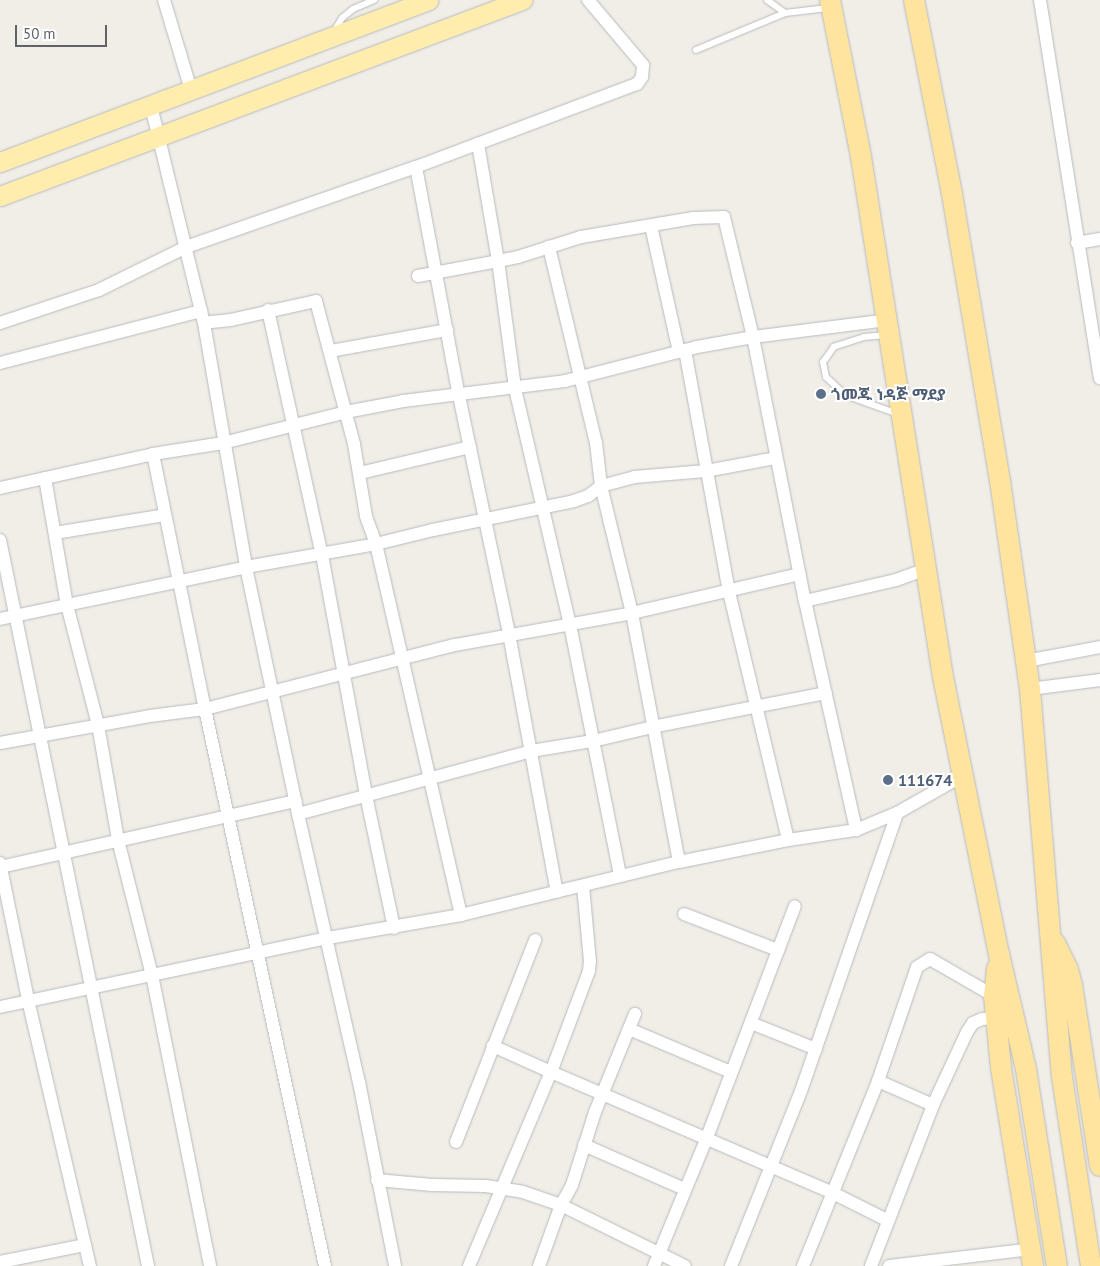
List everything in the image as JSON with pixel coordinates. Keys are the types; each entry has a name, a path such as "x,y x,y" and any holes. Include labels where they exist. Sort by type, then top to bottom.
{"highway":[{"path":"914,0 952,194 1000,481 1030,689 1062,1077 1092,1266"},
{"path":"831,4 862,157 926,569 962,776 1029,1086 1057,1266"},
{"path":"1049,932 1068,970 1072,985 1100,1166"},
{"path":"999,954 994,996 1001,1068 1032,1258"}],"main road":[{"path":"0,162 428,0"},
{"path":"0,196 522,0"}],"street":[{"path":"164,0 191,90"},
{"path":"0,324 99,290 186,247 416,167 637,84 642,77 643,65 588,0"},
{"path":"1040,0 1077,243 1100,378"},
{"path":"151,106 202,317 246,567 274,692 298,814 328,938 359,1082 377,1180 396,1266"},
{"path":"478,144 498,261 515,388 570,625 620,875"},
{"path":"416,167 459,396 509,634 557,892"},
{"path":"418,276 498,261 581,238 693,218 724,217 753,337 805,601 856,830"},
{"path":"651,226 682,351 729,592 788,840"},
{"path":"1077,243 1100,239"},
{"path":"549,247 596,443 602,486 632,613 679,862"},
{"path":"0,362 202,317 231,320 268,310 316,301 346,412 360,472 366,516 376,544 461,915"},
{"path":"268,310 322,555 366,795 394,928"},
{"path":"0,488 153,454 223,443 295,427 346,412 403,401 459,396 580,378 682,351 753,337 888,328"},
{"path":"330,351 447,330"},
{"path":"360,472 470,446"},
{"path":"153,454 178,582 325,1266"},
{"path":"0,619 246,567 376,544 484,520 588,496 602,486 634,477 706,471 776,458"},
{"path":"46,478 67,605 98,725 118,840 152,974 210,1266"},
{"path":"55,533 165,515"},
{"path":"0,540 62,853 92,989 148,1266"},
{"path":"805,601 896,580 926,569"},
{"path":"0,743 98,725 205,709 401,658 509,634 632,613 800,574"},
{"path":"1026,661 1100,647"},
{"path":"1030,689 1100,680"},
{"path":"298,814 366,795 431,780 531,751 592,741 652,727 826,693"},
{"path":"0,1007 328,938 461,915 679,862 788,840 856,830 897,813 962,776"},
{"path":"90,1266 28,1000 0,866 296,801"},
{"path":"731,1266 816,1048 897,813"},
{"path":"469,1266 503,1190 590,971 583,886"},
{"path":"654,1266 684,1189 706,1140 795,906"},
{"path":"684,914 778,950"},
{"path":"456,1142 535,940"},
{"path":"803,1266 878,1081 916,967 930,959 994,996"},
{"path":"539,1266 561,1205 572,1186 602,1095 635,1014"},
{"path":"871,1266 887,1220 933,1105 973,1023 982,1019 996,1018"},
{"path":"751,1023 816,1048"},
{"path":"629,1029 731,1072"},
{"path":"493,1046 602,1095 641,1109 706,1140 833,1193 887,1220"},
{"path":"878,1081 933,1105"},
{"path":"584,1145 684,1189"},
{"path":"377,1180 432,1185 486,1186 523,1192 561,1205 685,1266"},
{"path":"0,1262 85,1245"},
{"path":"889,1266 1032,1258"}],"lane":[{"path":"330,37 342,18 353,9 374,0"},
{"path":"767,0 785,13"},
{"path":"696,50 785,13 831,4"},
{"path":"888,328 834,347 823,362 826,377 845,395 902,415"}],"place":[{"name":"ጎመጁ ነዳጅ ማደያ","path":"821,394"},
{"name":"111674","path":"888,780"}]}
